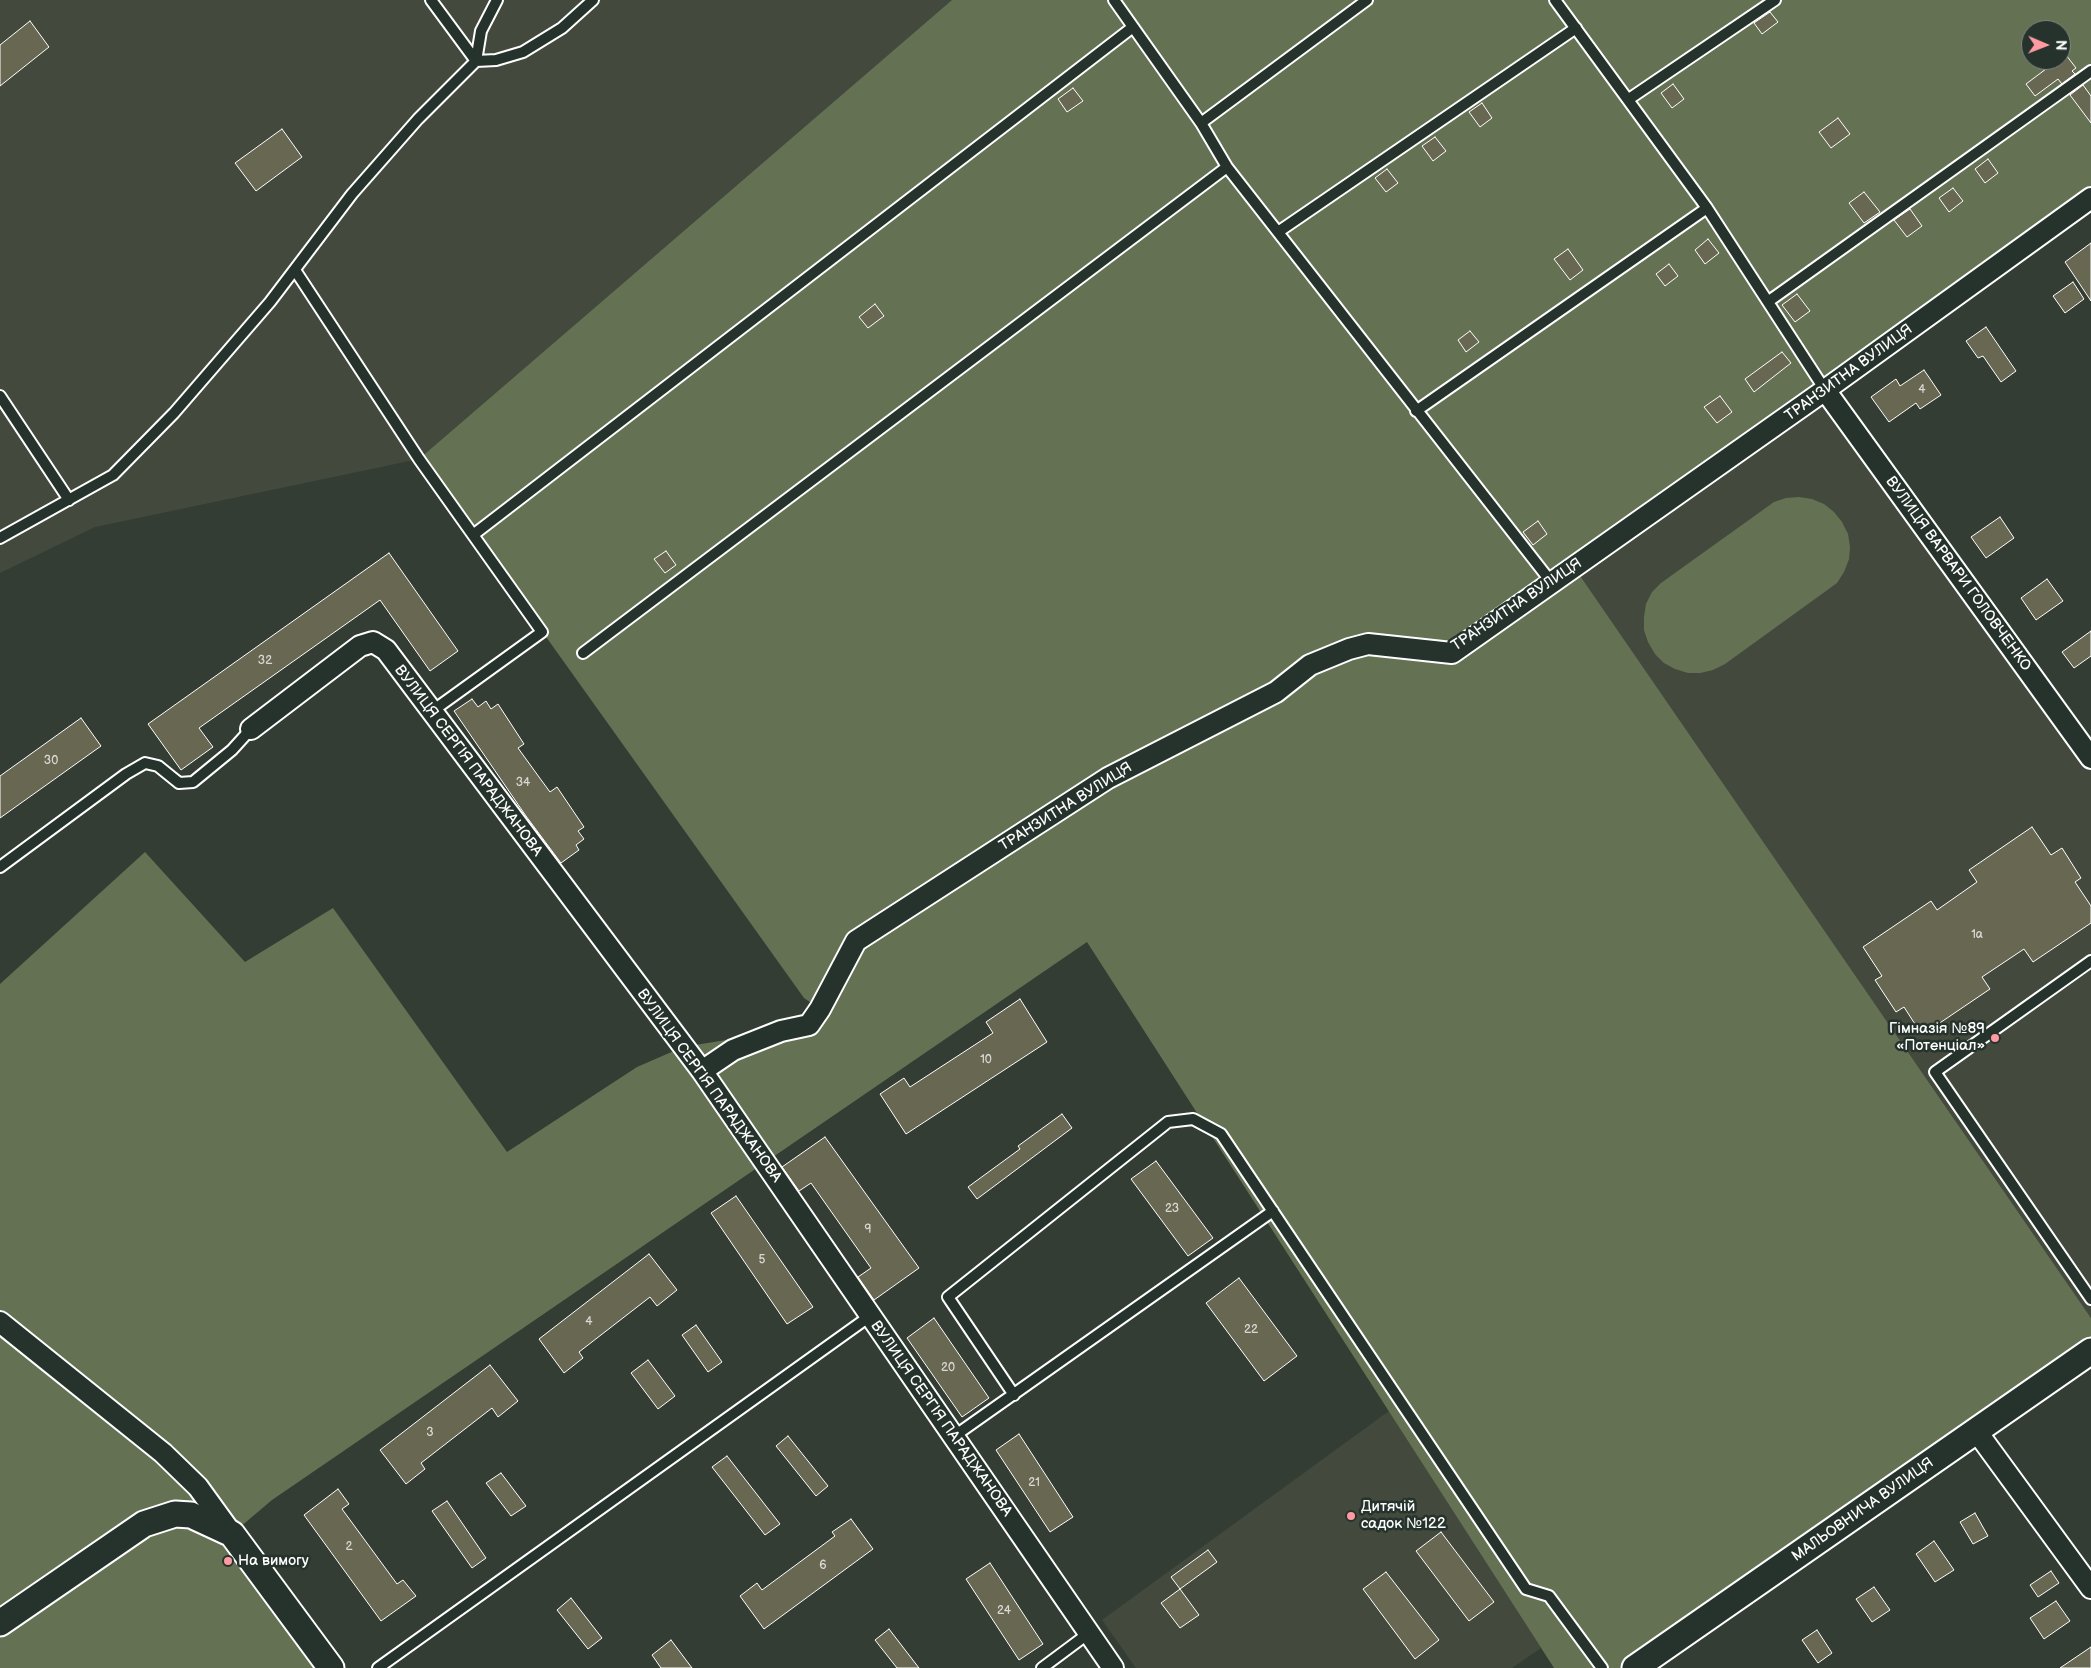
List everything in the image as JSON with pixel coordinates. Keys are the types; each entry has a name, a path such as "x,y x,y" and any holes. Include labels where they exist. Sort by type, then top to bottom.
{"street":[{"name":"ТРАНЗИТНА ВУЛИЦЯ","path":"702,1071 733,1050 781,1031 809,1025 820,1009 856,941 1108,778 1276,692 1310,665 1349,649 1368,644 1452,652 1825,390 2091,198"},
{"name":"ВУЛИЦЯ ВАРВАРИ ГОЛОВЧЕНКО","path":"1825,390 2091,758"},
{"name":"ВУЛИЦЯ СЕРГІЯ ПАРАДЖАНОВА","path":"252,728 360,646 373,642 386,650 702,1071 1113,1668"},
{"path":"0,1322 163,1453 198,1487 331,1668"},
{"name":"МАЛЬОВНИЧА ВУЛИЦЯ","path":"1635,1668 2091,1351"},
{"path":"1977,1432 2091,1588"},
{"path":"0,1624 144,1524 174,1514 191,1515 232,1534"}],"lane":[{"path":"431,0 476,61"},
{"path":"0,538 113,475 174,413 270,302 352,194 418,119 476,61 481,31 496,0"},
{"path":"476,61 496,60 523,52 562,28 593,0"},
{"path":"1114,0 1201,123 1227,167 1552,583"},
{"path":"1201,123 1368,0"},
{"path":"1555,0 1707,208 1825,390"},
{"path":"1629,99 1775,0"},
{"path":"473,535 1133,27"},
{"path":"1278,232 1576,28"},
{"path":"1769,301 2091,71"},
{"path":"584,653 1227,167"},
{"path":"1416,410 1707,208"},
{"path":"295,270 419,459 542,632 431,712"},
{"path":"0,396 69,500"},
{"path":"0,867 126,774 145,763 158,766 179,783 193,782 232,750 252,728"},
{"path":"2091,962 1935,1072 2091,1299"},
{"path":"1014,1394 948,1297 1168,1122 1193,1119 1222,1134 1526,1589 1549,1596 1602,1668"},
{"path":"953,1438 1273,1211"},
{"path":"378,1668 870,1316"},
{"path":"1042,1668 1089,1633"}],"shaded area":[{"path":"0,0 952,0 419,459 95,527 0,573"},
{"name":"Гімназія №89 «Потенціал»","path":"1825,390 2091,758 2091,1318 1574,567"},
{"name":"Дитячій садок №122","path":"1389,1411 1541,1648 1512,1668 1136,1668 1102,1620"}],"green space":[{"path":"952,0 2091,0 2091,198 1574,567 2091,1318 2091,1351 1635,1668 1554,1668 1087,942 272,1500 233,1533 331,1668 0,1668 0,984 145,852 245,962 333,908 507,1152 637,1067 683,1047 781,1031 820,1009 804,998 419,459"},
{"path":"1786,498 1812,499 1824,504 1842,522 1848,534 1849,559 1837,583 1725,664 1713,670 1688,673 1664,663 1655,654 1644,630 1646,604 1652,592 1661,583 1774,502"}],"building":[{"path":"1770,12 1778,22 1762,34 1754,23"},
{"path":"30,21 49,47 0,86 0,45"},
{"path":"2071,62 2076,68 2072,71 2075,74 2062,84 2058,79 2035,96 2026,84 2045,70 2071,70"},
{"path":"1673,84 1684,99 1672,108 1661,93"},
{"path":"2083,85 2091,96 2091,123 2070,95"},
{"path":"1073,88 1083,101 1067,112 1058,99"},
{"path":"1482,103 1492,118 1480,127 1469,112"},
{"path":"1838,118 1850,134 1831,148 1819,132"},
{"path":"282,129 302,157 256,191 235,163"},
{"path":"1435,137 1446,151 1433,161 1422,146"},
{"path":"1988,159 1998,173 1985,183 1975,169"},
{"path":"1387,169 1398,183 1386,192 1375,178"},
{"path":"1953,188 1963,201 1949,212 1939,198"},
{"path":"1864,192 1880,212 1864,223 1849,203"},
{"path":"1910,209 1922,226 1907,237 1894,220"},
{"path":"1708,239 1719,253 1705,264 1695,250"},
{"path":"2091,243 2091,301 2065,262"},
{"path":"1568,249 1583,270 1570,280 1554,259"},
{"path":"1669,264 1678,276 1665,286 1656,274"},
{"path":"2073,282 2084,299 2065,313 2053,296"},
{"path":"1797,294 1810,311 1795,322 1782,305"},
{"path":"875,304 884,316 868,328 859,317"},
{"path":"1986,327 2016,371 2001,382 1983,356 1978,358 1966,341"},
{"path":"1470,331 1479,342 1466,352 1458,340"},
{"path":"1782,352 1791,363 1754,392 1745,379"},
{"path":"1924,370 1941,395 1920,409 1916,403 1889,422 1871,397 1896,379 1900,386"},
{"path":"1720,396 1732,412 1717,423 1704,407"},
{"path":"2000,517 2014,538 1986,558 1971,537"},
{"path":"1538,521 1547,534 1533,545 1523,532"},
{"path":"666,551 676,565 665,573 654,559"},
{"path":"389,553 458,651 430,671 380,600 199,728 213,747 181,770 148,724"},
{"path":"2047,579 2063,601 2036,620 2021,598"},
{"path":"2091,631 2091,656 2074,668 2062,652"},
{"path":"472,699 478,707 486,701 491,709 498,704 524,744 518,748 550,792 557,787 584,827 578,831 584,839 576,845 579,850 561,863 526,816 454,711"},
{"path":"81,718 101,746 0,818 0,776"},
{"path":"2032,827 2051,855 2062,848 2081,878 2075,882 2091,906 2091,923 2033,962 2024,949 1982,977 1990,989 1922,1035 1904,1007 1896,1012 1875,980 1882,976 1863,947 1931,901 1937,910 1977,882 1969,870"},
{"path":"1020,999 1047,1042 906,1134 880,1094 904,1078 910,1087 993,1033 986,1022"},
{"path":"1062,1114 1072,1128 977,1199 968,1187 1020,1149 1018,1146"},
{"path":"825,1137 919,1268 874,1300 858,1277 871,1268 811,1183 799,1191 782,1167"},
{"path":"1156,1161 1213,1238 1188,1256 1131,1179"},
{"path":"736,1196 813,1307 787,1324 711,1213"},
{"path":"649,1254 677,1290 657,1306 650,1297 579,1352 583,1358 564,1373 539,1339"},
{"path":"1239,1278 1297,1356 1264,1381 1206,1303"},
{"path":"934,1318 989,1398 962,1417 907,1338"},
{"path":"696,1325 722,1362 708,1372 682,1335"},
{"path":"648,1360 675,1396 658,1409 631,1373"},
{"path":"490,1365 518,1401 498,1417 492,1408 421,1463 425,1469 406,1484 380,1450"},
{"path":"1019,1434 1073,1517 1050,1532 996,1450"},
{"path":"788,1436 828,1486 816,1496 776,1446"},
{"path":"727,1456 780,1524 765,1535 712,1467"},
{"path":"501,1473 526,1506 511,1516 486,1483"},
{"path":"338,1489 349,1504 342,1509 397,1584 403,1580 416,1596 381,1621 304,1515"},
{"path":"447,1501 486,1558 472,1568 432,1511"},
{"path":"1975,1513 1988,1536 1973,1544 1960,1522"},
{"path":"851,1519 873,1549 764,1629 740,1596 757,1583 762,1590 835,1536 832,1532"},
{"path":"1441,1532 1494,1602 1469,1621 1416,1551"},
{"path":"1934,1541 1954,1570 1935,1582 1916,1554"},
{"path":"1208,1550 1217,1562 1180,1589 1171,1577"},
{"path":"990,1563 1043,1644 1019,1660 966,1579"},
{"path":"2051,1571 2059,1583 2038,1597 2030,1585"},
{"path":"1386,1572 1439,1640 1415,1659 1363,1589"},
{"path":"1874,1587 1890,1610 1872,1622 1856,1599"},
{"path":"1180,1589 1199,1615 1180,1628 1161,1603"},
{"path":"571,1598 602,1638 588,1649 557,1610"},
{"path":"2056,1601 2070,1621 2044,1639 2030,1618"},
{"path":"889,1629 919,1668 897,1668 875,1640"},
{"path":"1817,1630 1832,1653 1818,1663 1802,1640"},
{"path":"671,1640 692,1668 661,1668 652,1655"},
{"path":"2091,1647 2091,1668 2060,1668"}],"place":[{"name":"Гімназія №89 «Потенціал»","path":"1995,1038"},
{"name":"Дитячій садок №122","path":"1351,1516"},
{"name":"На вимогу","path":"228,1561"}]}
